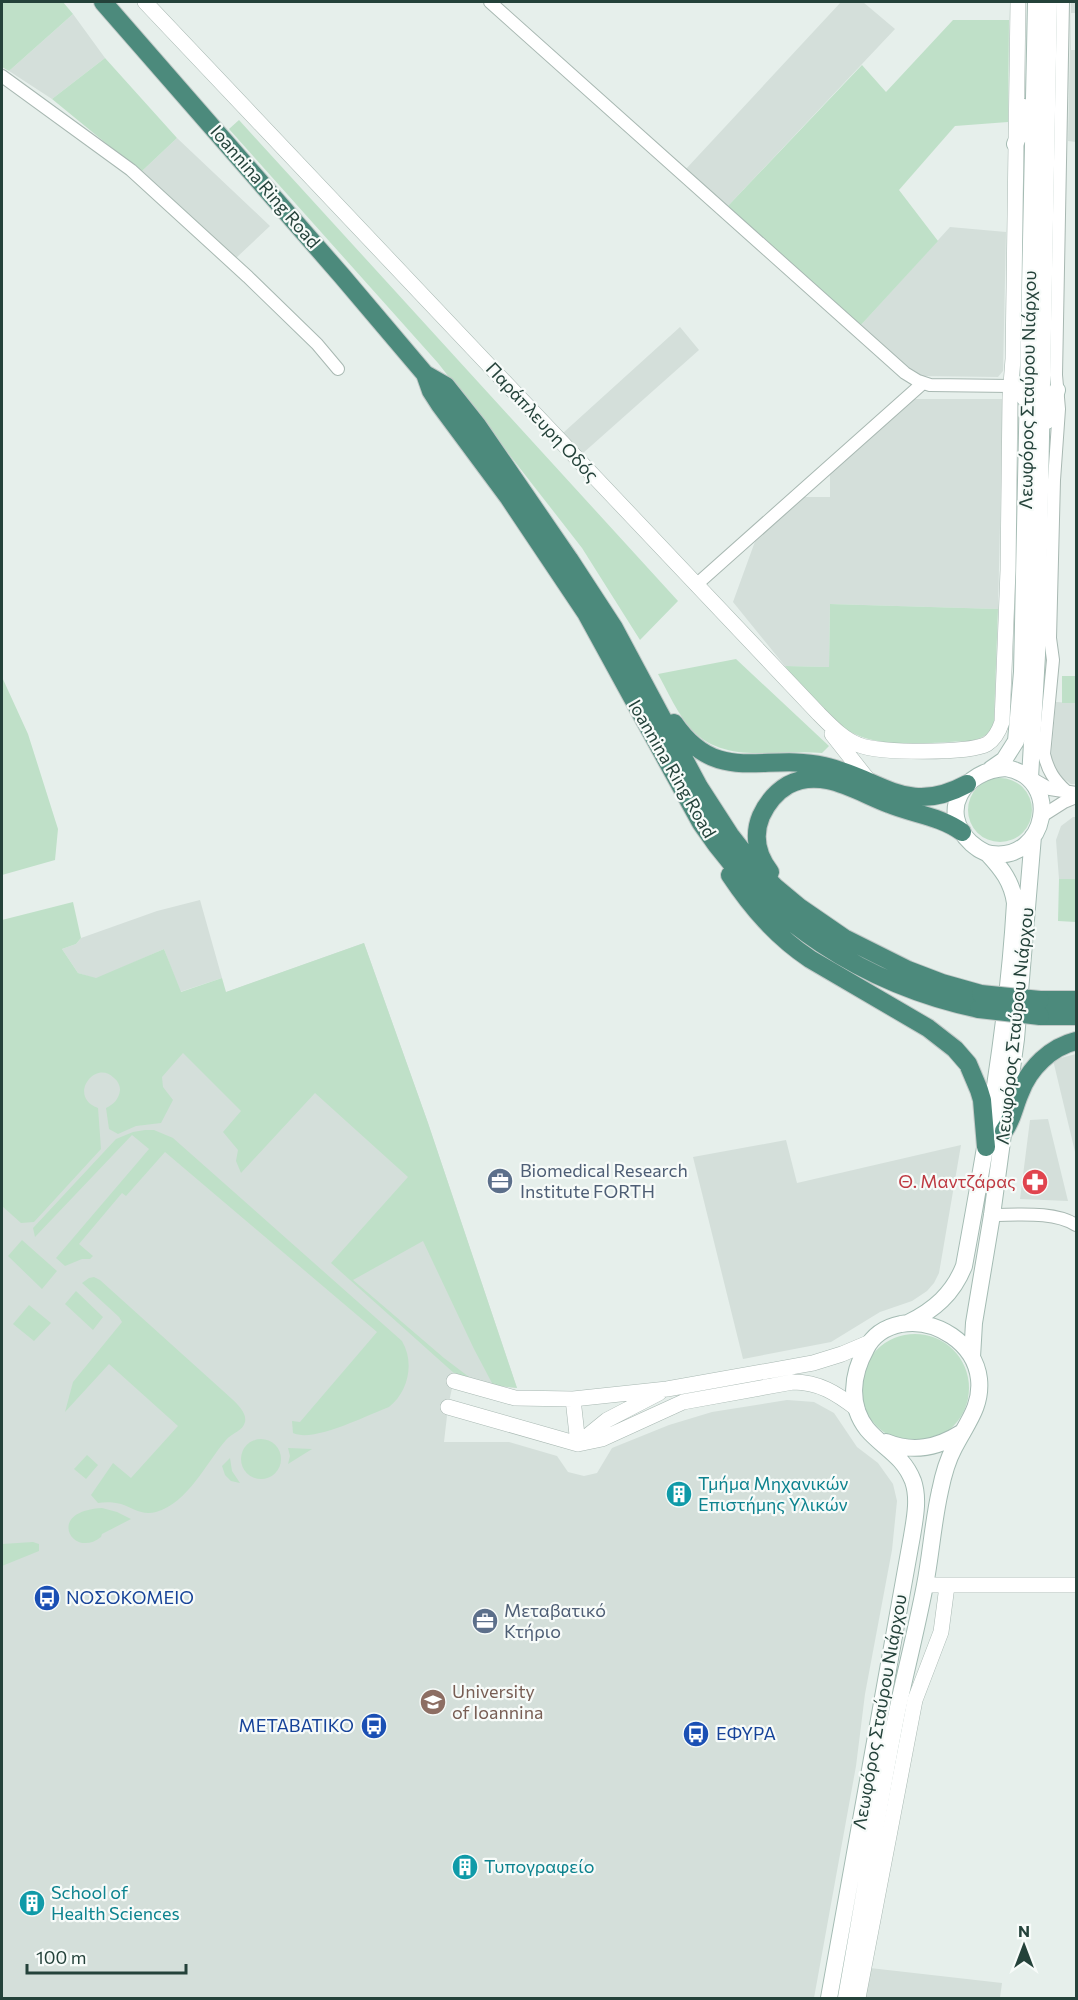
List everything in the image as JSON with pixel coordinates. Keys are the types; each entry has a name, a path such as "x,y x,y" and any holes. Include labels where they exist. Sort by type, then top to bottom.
{"highway":[{"name":"Ioannina Ring Road","path":"103,2 425,374 446,386 502,460 614,628 699,787 730,835 762,874 786,896 828,928 875,955 942,983 980,1002"},
{"name":"Ioannina Ring Road","path":"425,374 431,391 440,405 503,489 586,613 711,839 778,912 829,950 899,986 949,1003 980,1002 1040,1008 1077,1016"},
{"path":"648,692 665,710 687,740 714,758 736,764 814,764 869,781 907,797 939,796 967,784"},
{"path":"786,896 760,856 757,836 760,819 767,805 779,791 795,782 819,779 836,782 889,805 940,820 962,832"},
{"path":"711,839 724,867 749,904 792,946 816,963 928,1028 955,1048 968,1065 980,1090 986,1147"},
{"name":"Ioannina Ring Road","path":"1040,1008 1077,1000"},
{"path":"1004,1131 1012,1117 1024,1083 1034,1069 1061,1046 1077,1041"}],"main road":[{"name":"Λεωφόρος Σταύρου Νιάρχου","path":"991,769 1009,753 1018,734 1024,637 1036,2"},
{"name":"Λεωφόρος Σταύρου Νιάρχου","path":"1030,778 1036,682 1050,2"},
{"path":"1015,144 1023,127 1026,70 1035,45"},
{"path":"1011,386 1017,389 1028,402"},
{"path":"1041,436 1057,390"},
{"path":"1036,682 1045,665 1050,638"},
{"path":"991,769 1012,769 1030,778 1040,798 1042,816 1028,843 1018,850 1005,854 988,854 977,849 962,832 956,815 957,802 967,784 975,776 991,769"},
{"name":"Λεωφόρος Σταύρου Νιάρχου","path":"972,1357 974,1323 1004,1131 1022,985 1033,836"},
{"name":"Λεωφόρος Σταύρου Νιάρχου","path":"830,1998 915,1516 915,1490 911,1477 902,1461 867,1428 857,1409 853,1382 868,1343 886,1329 907,1324 938,1304 951,1290 964,1266 986,1147 999,1054 1015,903 1013,891 1006,876 988,854"},
{"name":"Λεωφόρος Σταύρου Νιάρχου","path":"846,1998 897,1713 925,1585 941,1486 949,1459 974,1413 979,1397 978,1374 972,1357 962,1344 950,1334 937,1328 907,1324"},
{"path":"877,1438 908,1449 922,1449 948,1441 962,1433"}],"street":[{"name":"Παράπλευρη Οδός","path":"145,2 696,585 825,720 848,740 870,748 892,750 966,749 983,746 996,736 1002,716 1008,570 1011,386"},
{"path":"490,2 909,376 933,385 1011,386 1018,2"},
{"path":"1063,2 1056,375 1059,409 1054,480 1050,638 1053,660 1044,754 1054,781 1073,794"},
{"path":"2,76 131,171 255,284 317,344 338,369"},
{"path":"696,585 923,383"},
{"path":"825,720 832,735 869,781"},
{"path":"1030,778 1050,789 1073,794"},
{"path":"1042,816 1073,794"},
{"path":"992,1215 1054,1217 1077,1225"},
{"path":"454,1381 515,1398 573,1399 668,1389 813,1363 868,1343"},
{"path":"448,1407 578,1444 602,1439 683,1402 793,1382 809,1382 824,1387 857,1409"},
{"path":"578,1444 607,1420 668,1389"},
{"path":"573,1399 578,1444"},
{"path":"925,1585 1077,1585"},
{"path":"858,1998 915,1700 941,1632 947,1586"}],"shaded area":[{"path":"841,2 863,2 895,29 727,207 685,170"},
{"path":"1071,2 1076,2 1076,13 1071,13 1071,50 1076,50 1076,142 1068,141"},
{"path":"73,14 105,58 52,99 9,71"},
{"path":"177,138 270,226 235,259 141,172"},
{"path":"950,227 1006,232 1003,371 998,377 921,376 911,371 860,326"},
{"path":"680,327 699,350 582,454 563,433"},
{"path":"913,399 1003,399 998,609 830,604 829,667 785,666 733,602 757,536 803,497 830,497 830,474"},
{"path":"1056,702 1076,703 1076,784 1071,784 1064,779 1055,769 1051,757"},
{"path":"1076,817 1076,879 1059,879 1056,840 1061,826"},
{"path":"200,900 222,978 180,992 164,949 96,979 78,973 62,949 76,944 81,938 157,911"},
{"name":"University of Ioannina","path":"364,943 428,1123 517,1388 493,1385 455,1374 444,1442 509,1442 557,1456 568,1472 584,1476 597,1473 612,1448 669,1425 712,1412 787,1400 814,1402 834,1413 857,1447 878,1463 893,1484 897,1501 892,1550 865,1694 856,1766 814,1998 2,1998 2,1072"},
{"path":"1076,1054 1076,1156 1053,1060"},
{"path":"1048,1119 1068,1201 1020,1199 1030,1120"},
{"path":"786,1140 797,1183 961,1145 939,1273 927,1291 912,1301 880,1312 831,1342 743,1359 693,1157"},
{"path":"870,1968 1002,1983 1000,1998 865,1998"}],"green space":[{"path":"2,2 63,2 73,14 9,71 2,67"},
{"path":"953,20 1009,20 1008,122 955,126 899,190 938,241 860,326 727,207 862,65 886,92"},
{"path":"105,58 177,138 141,172 52,99"},
{"path":"239,120 678,601 640,640 582,548 438,363 229,129"},
{"path":"830,604 998,609 994,721 989,732 971,741 900,744 866,738 850,732 835,722 785,666 829,667"},
{"path":"736,659 829,746 822,753 736,752 705,741 692,730 658,674"},
{"path":"1062,676 1076,676 1076,703 1062,703"},
{"path":"2,677 28,734 58,829 55,860 2,875"},
{"path":"1000,778 1018,784 1026,792 1032,810 1026,828 1018,836 1000,842 982,836 974,828 968,810 974,792 982,784"},
{"path":"1059,879 1076,879 1076,922 1058,921"},
{"path":"73,902 81,938 76,944 62,949 78,973 96,978 164,949 181,992 222,978 226,992 364,943 428,1123 517,1388 493,1385 423,1241 353,1280 473,1380 455,1374 331,1263 408,1177 315,1093 241,1173 236,1161 238,1150 223,1132 241,1111 183,1053 162,1077 163,1087 173,1100 161,1123 136,1126 118,1134 109,1129 106,1108 117,1099 119,1085 107,1073 99,1073 87,1081 84,1088 89,1103 98,1108 101,1149 34,1222 21,1223 2,1206 2,920"},
{"path":"145,1130 154,1130 173,1138 402,1341 409,1368 405,1385 396,1401 389,1407 327,1431 302,1435 293,1433 292,1421 300,1422 377,1332 165,1152 126,1196 122,1193 79,1244 93,1256 90,1259 82,1259 65,1266 56,1258 149,1149 132,1135 35,1237 33,1228 116,1139"},
{"path":"22,1240 57,1271 42,1289 8,1256"},
{"path":"94,1277 232,1399 245,1415 242,1428 226,1440 187,1491 178,1500 156,1512 142,1512 115,1503 98,1503 91,1495 113,1463 131,1478 178,1426 109,1364 65,1412 73,1382 122,1322 82,1283"},
{"path":"76,1291 103,1317 93,1330 65,1304"},
{"path":"29,1305 51,1323 34,1341 13,1324"},
{"path":"915,1334 936,1338 953,1350 965,1367 969,1388 965,1409 953,1426 936,1438 915,1442 894,1438 877,1426 865,1409 861,1388 865,1367 877,1350 894,1338"},
{"path":"261,1439 275,1445 281,1459 275,1473 261,1479 247,1473 241,1459 247,1445"},
{"path":"288,1448 312,1449 288,1464 290,1456"},
{"path":"87,1455 98,1465 86,1479 74,1469"},
{"path":"230,1458 232,1471 240,1483 231,1481 225,1475 222,1466"},
{"path":"102,1508 131,1519 91,1542 81,1543 74,1539 69,1532 69,1525 73,1517 84,1511"},
{"path":"33,1542 39,1544 39,1551 2,1566 2,1544"}],"place":[{"name":"Biomedical Research Institute FORTH","path":"500,1181"},
{"name":"Θ. Μαντζάρας","path":"1035,1182"},
{"name":"Τμήμα Μηχανικών Επιστήμης Υλικών","path":"679,1494"},
{"name":"ΝΟΣΟΚΟΜΕΙΟ","path":"47,1598"},
{"name":"Μεταβατικό Κτήριο","path":"485,1621"},
{"name":"University of Ioannina","path":"433,1702"},
{"name":"ΜΕΤΑΒΑΤΙΚΟ","path":"374,1726"},
{"name":"ΕΦΥΡΑ","path":"696,1734"},
{"name":"Τυπογραφείο","path":"465,1867"},
{"name":"School of Health Sciences","path":"32,1903"}]}
